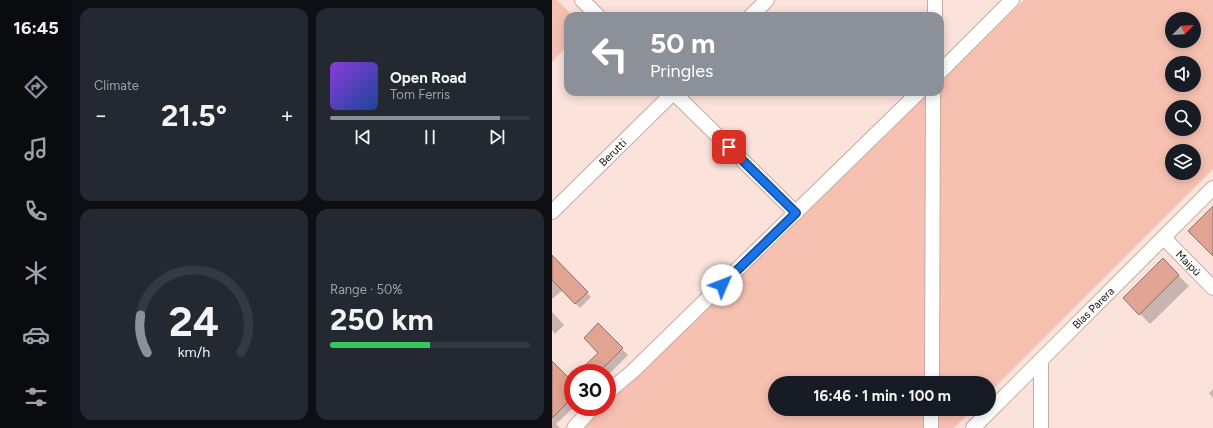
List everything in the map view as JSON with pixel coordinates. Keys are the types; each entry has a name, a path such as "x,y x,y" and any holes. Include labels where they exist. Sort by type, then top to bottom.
{"street":[{"path":"582,0 594,12"},
{"path":"755,12 767,0"},
{"path":"935,12 936,0"},
{"path":"944,68 1012,0"},
{"name":"Berutti","path":"552,212 669,96"},
{"path":"677,96 796,213"},
{"path":"616,385 633,371 915,96"},
{"path":"932,376 933,96"},
{"name":"Blas Parera","path":"973,428 1213,188"},
{"name":"Maipú","path":"1164,238 1213,288"},
{"path":"1041,360 1042,428"},
{"path":"574,428 585,416"},
{"path":"931,416 931,428"}],"shaded area":[{"path":"552,0 557,0 569,12 564,12 564,49 552,62"},
{"path":"1024,0 1213,0 1213,169 996,386 996,376 938,376 939,96 944,96 944,78"},
{"path":"916,96 933,96 932,376 768,376 768,416 931,416 931,428 580,428 593,416 616,416 616,393"},
{"path":"938,416 966,416 954,428 938,428"}],"building":[{"path":"1213,206 1213,256 1188,231"},
{"path":"552,255 588,292 575,304 552,280"},
{"path":"1163,258 1179,275 1139,315 1123,298"},
{"path":"598,323 623,348 607,364 586,364 598,353 584,338"},
{"path":"552,361 564,373 564,406 552,418"}],"route":[{"path":"722,285 796,213 729,147"}]}
